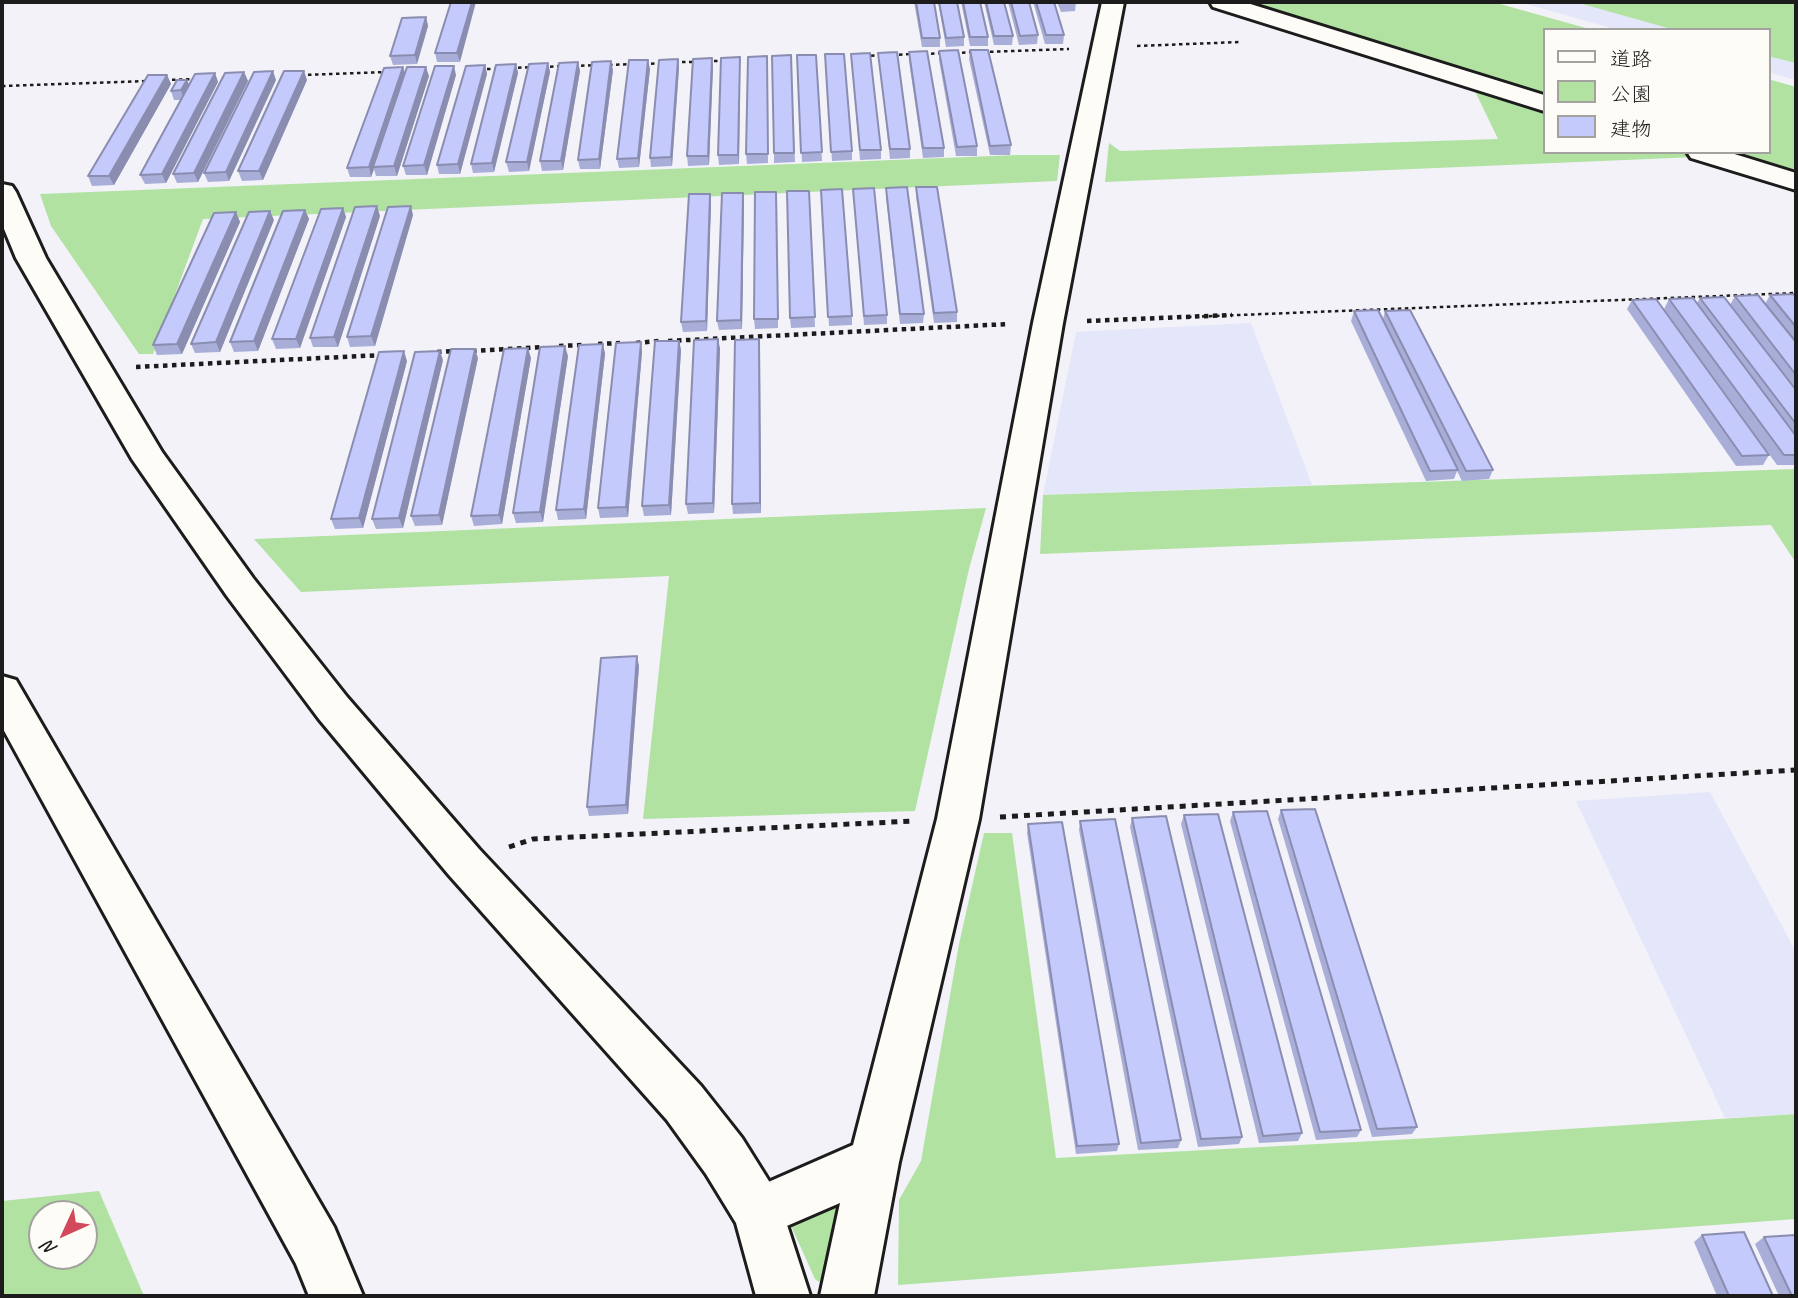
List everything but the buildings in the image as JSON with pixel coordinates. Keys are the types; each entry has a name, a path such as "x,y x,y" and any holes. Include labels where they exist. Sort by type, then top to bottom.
{"street":[{"path":"847,1296 874,1162 958,819 1048,323 1113,2"},
{"path":"1221,2 1542,102"},
{"path":"1706,154 1796,183"},
{"path":"2,192 31,258 149,459 240,587 333,708 464,862 684,1103 724,1156 759,1212 782,1292"},
{"path":"2,691 315,1247 336,1296"},
{"path":"759,1212 874,1162"}],"path":[{"path":"853,56 1240,41"},
{"path":"476,69 727,61"},
{"path":"295,76 393,72"},
{"path":"2,86 211,79"},
{"path":"425,353 1048,323 1796,293"},
{"path":"94,369 384,355"},
{"path":"464,862 533,839 958,819 1796,771"}],"shaded area":[{"path":"1519,2 1796,2 1796,80 1770,73 1770,28 1611,28"},
{"path":"1251,323 1312,485 1043,495 1076,332"},
{"path":"1710,792 1796,952 1796,1114 1725,1118 1576,801"}],"green space":[{"path":"1233,2 1493,2 1586,28 1542,28 1542,99"},
{"path":"1575,2 1796,2 1796,63 1770,56 1770,28 1668,28"},
{"path":"1770,80 1796,87 1796,179 1718,154 1770,154"},
{"path":"1473,87 1542,109 1542,154 1686,154 1696,157 1105,182 1109,143 1120,151 1498,139"},
{"path":"1060,155 1057,181 203,219 153,354 139,354 51,226 40,194"},
{"path":"1796,469 1796,563 1771,525 1040,554 1043,495"},
{"path":"986,508 969,569 915,811 643,819 669,576 301,592 254,539"},
{"path":"984,833 1012,833 1056,1158 1430,1138 1796,1114 1796,1219 898,1285 899,1200 921,1161 959,944"},
{"path":"99,1191 144,1296 2,1296 2,1201"},
{"path":"847,1197 823,1277 819,1282 815,1279 788,1219"}]}
